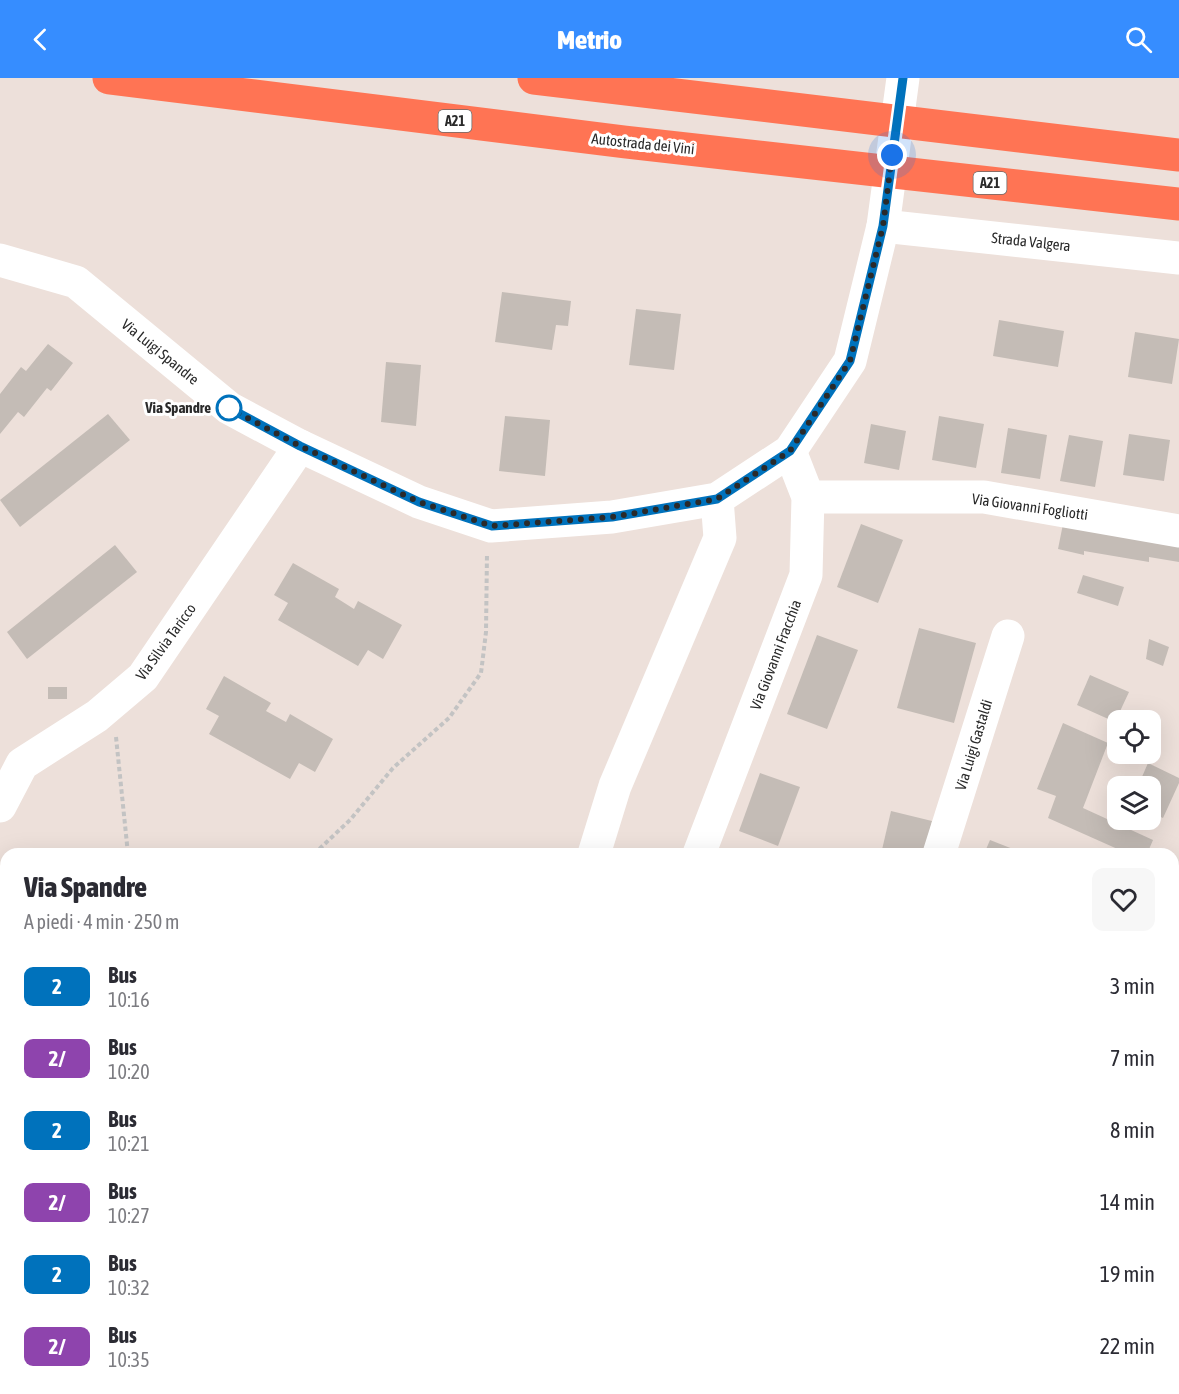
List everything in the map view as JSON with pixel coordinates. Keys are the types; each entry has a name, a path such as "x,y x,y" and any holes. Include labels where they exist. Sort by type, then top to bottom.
{"highway":[{"name":"Autostrada dei Vini","path":"109,78 613,141 1179,204"},
{"path":"534,78 1179,155"}],"street":[{"path":"790,451 850,361 883,226 903,78"},
{"name":"Strada Valgera","path":"883,226 1179,258"},
{"name":"Via Luigi Spandre","path":"0,260 76,282 229,408 300,446 419,502 492,526 612,517 717,499 790,451"},
{"name":"Via Silvia Taricco","path":"0,806 22,765 97,716 143,677 300,446"},
{"name":"Via Giovanni Fracchia","path":"701,848 806,575 808,497 790,451"},
{"name":"Via Giovanni Fogliotti","path":"808,497 984,497 1179,531"},
{"path":"596,848 615,786 720,538 717,499"},
{"name":"Via Luigi Gastaldi","path":"941,848 1008,636"}],"path":[{"path":"320,848 350,820 393,768 449,718 481,673 486,632 486,562 492,526"},
{"path":"112,703 127,848"}],"building":[{"path":"502,292 571,301 568,326 556,325 552,350 495,342"},
{"path":"636,309 681,314 674,370 629,365"},
{"path":"999,320 1064,331 1058,367 993,356"},
{"path":"1135,332 1179,339 1172,384 1128,377"},
{"path":"48,344 73,363 51,391 47,388 24,417 18,412 0,434 0,394 21,367 26,371"},
{"path":"386,362 421,365 416,426 381,422"},
{"path":"108,414 130,440 20,527 0,500"},
{"path":"505,416 550,420 545,476 499,471"},
{"path":"939,416 984,424 976,468 932,460"},
{"path":"871,424 906,431 899,470 864,463"},
{"path":"1008,428 1047,435 1040,479 1001,473"},
{"path":"1129,434 1170,440 1164,481 1123,475"},
{"path":"1069,435 1103,441 1095,487 1060,481"},
{"path":"861,524 903,540 878,603 837,587"},
{"path":"1063,524 1179,540 1179,562 1149,557 1149,562 1084,551 1084,555 1058,549"},
{"path":"115,545 137,572 27,659 7,632"},
{"path":"293,563 339,589 335,597 354,609 358,601 402,625 383,659 368,650 358,666 278,620 288,603 274,595"},
{"path":"1083,575 1124,587 1118,606 1077,593"},
{"path":"919,628 976,643 954,723 897,708"},
{"path":"817,635 858,650 827,729 787,714"},
{"path":"1149,639 1169,647 1163,666 1146,659"},
{"path":"1090,675 1129,692 1121,710 1107,710 1107,718 1077,705"},
{"path":"224,676 271,703 266,711 286,722 290,714 333,739 315,772 299,763 290,779 209,734 219,716 206,709"},
{"path":"48,687 67,687 67,699 48,699"},
{"path":"1063,723 1107,743 1083,808 1107,819 1107,830 1131,830 1153,840 1150,848 1115,848 1048,818 1056,796 1037,789"},
{"path":"1148,764 1150,764 1179,778 1179,783 1163,818 1161,817 1161,776 1142,776"},
{"path":"760,773 800,787 778,846 739,831"},
{"path":"891,811 932,821 925,848 882,848"},
{"path":"990,840 1010,848 987,848"}],"bus line":[{"name":"2","path":"229,408 300,446 419,502 492,526 612,517 717,499 790,451 850,361 883,226 903,78"}],"place":[{"name":"Via Spandre","path":"229,408"}],"route":[{"path":"229,408 300,446 419,502 492,526 612,517 717,499 790,451 850,361 883,226 892,155"}]}
